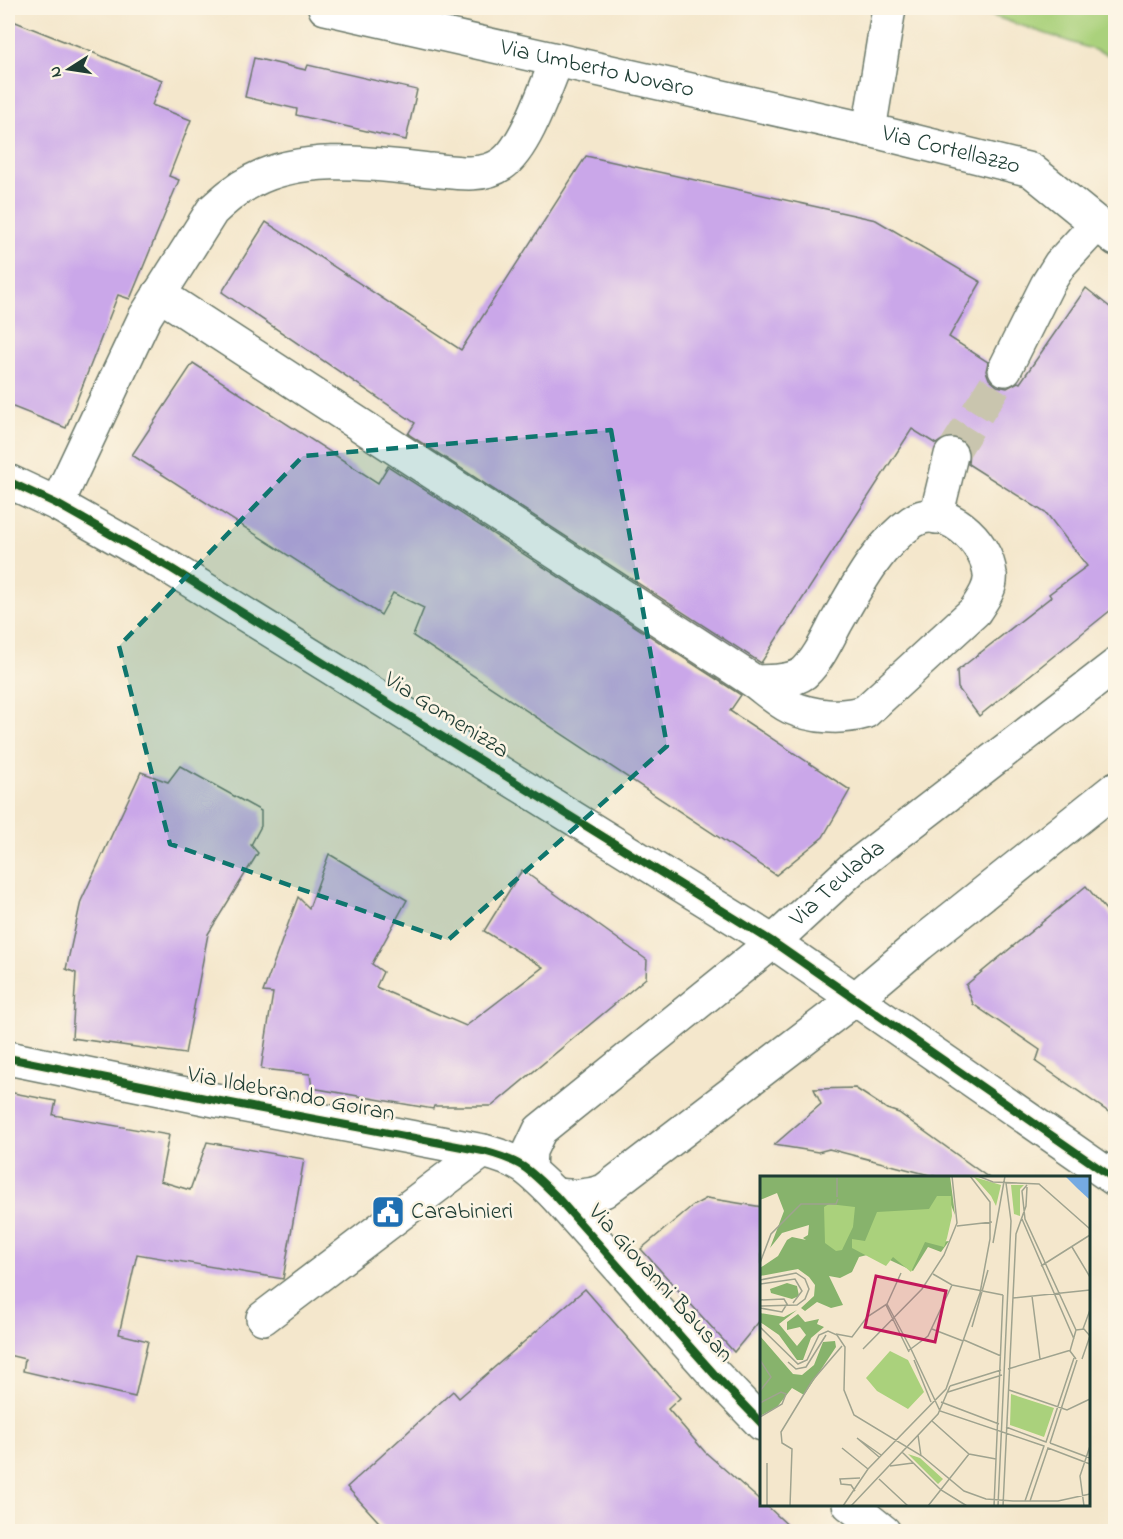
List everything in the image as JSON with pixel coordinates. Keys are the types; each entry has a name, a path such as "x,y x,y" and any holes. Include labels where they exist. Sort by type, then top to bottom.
{"street":[{"name":"Via Umberto Novaro","path":"325,8 869,130"},
{"path":"869,130 889,8"},
{"path":"57,504 145,317 212,211 234,191 264,175 279,170 321,164 399,166 469,173 487,171 503,164 516,149 535,113 557,60"},
{"name":"Via Cortellazzo","path":"869,130 1031,170 1106,231"},
{"path":"1005,369 1056,271 1106,231"},
{"path":"159,294 789,706 812,714 849,717 865,712 975,611 987,593 991,575 982,548 962,527 926,515 914,520 896,535 852,597 822,650 803,673 790,678 755,682"},
{"path":"936,517 951,455"},
{"name":"Via Gomenizza","path":"8,481 57,504 172,569 773,942 1116,1180"},
{"name":"Via Teulada","path":"529,1169 530,1151 540,1130 773,942 853,868 1116,665"},
{"path":"555,1195 582,1197 604,1191 855,999 920,944 1116,788"},
{"name":"Via Ildebrando Goiran","path":"8,1058 215,1101 483,1151 506,1157 529,1169 555,1195"},
{"path":"263,1318 483,1151"},
{"name":"Via Giovanni Bausan","path":"555,1195 715,1375 760,1422"},
{"path":"852,1506 884,1532"}],"highlighted area":[{"path":"611,430 667,746 448,940 170,844 119,646 303,456"}],"green space":[{"path":"969,8 1115,8 1115,57"}],"building":[{"path":"8,19 162,80 152,105 191,120 169,176 179,180 130,299 118,295 66,428 8,405"},
{"path":"254,58 306,70 308,65 417,90 406,140 296,115 297,109 245,97"},
{"path":"586,156 876,220 981,282 949,337 988,362 986,371 989,379 997,386 1007,388 1020,383 1086,288 1116,312 1116,606 979,716 958,688 957,671 1051,597 1049,594 1087,566 1047,514 968,464 969,450 963,441 956,437 946,437 936,444 912,429 761,663 408,434 415,423 222,292 266,222 461,350"},
{"path":"193,363 378,483 388,466 741,695 730,711 850,790 823,837 776,875 413,636 424,608 393,593 381,615 132,455"},
{"path":"180,766 261,811 261,826 251,845 258,853 208,934 185,1054 72,1038 76,973 66,969 81,901 141,772 168,782"},
{"path":"329,854 407,900 372,964 383,972 376,987 466,1026 543,967 484,931 522,870 647,960 646,978 492,1106 434,1106 433,1109 312,1088 310,1074 261,1069 273,993 263,992 298,897 309,908"},
{"path":"1086,886 1116,922 1116,1117 1036,1062 1040,1050 973,1004 966,985"},
{"path":"855,1088 887,1109 899,1113 986,1176 933,1176 829,1149 818,1152 774,1145 821,1104 814,1089"},
{"path":"8,1092 56,1101 53,1115 169,1135 160,1181 190,1190 207,1142 304,1159 283,1279 137,1254 119,1334 148,1341 135,1397 23,1371 25,1359 8,1355"},
{"path":"707,1198 760,1207 760,1320 734,1352 641,1249 692,1206"},
{"path":"585,1289 680,1398 668,1409 705,1452 760,1500 760,1506 767,1506 795,1532 388,1532 347,1487 453,1391 459,1398"}],"tunnel":[{"path":"951,455 1005,369"}],"cycle path":[{"path":"8,481 57,504 172,569 773,942 1116,1180"},
{"path":"8,1058 483,1151 515,1162 530,1172 555,1195 715,1375 760,1422"}],"place":[{"name":"Carabinieri","path":"388,1212"}]}
